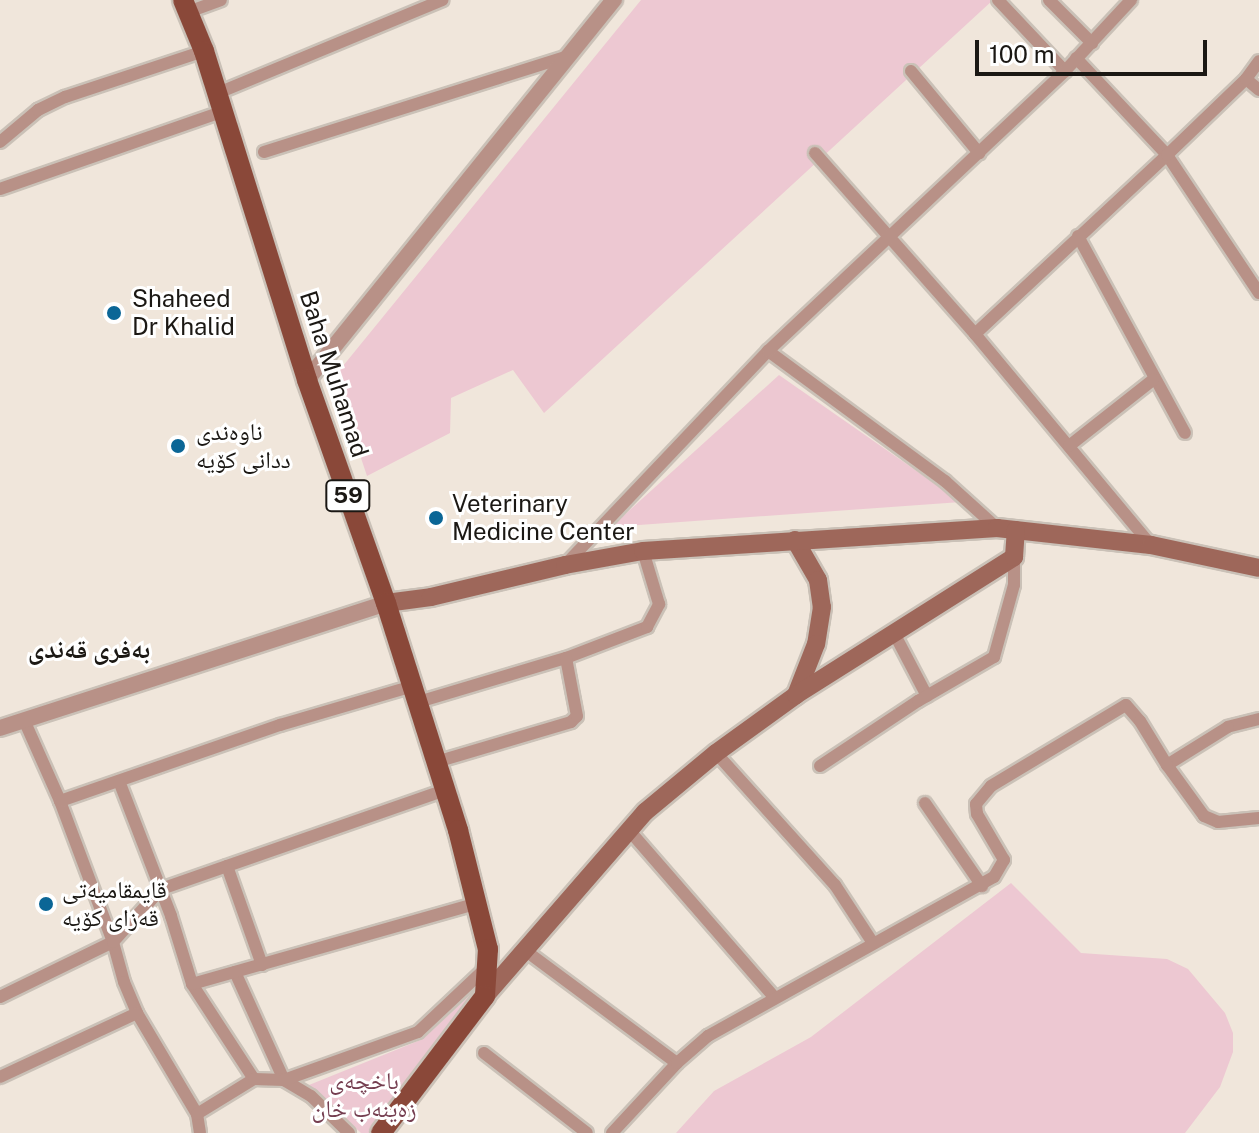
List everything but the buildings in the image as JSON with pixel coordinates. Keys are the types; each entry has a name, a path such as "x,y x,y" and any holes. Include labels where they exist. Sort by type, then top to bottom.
{"main road":[{"name":"Baha Muhamad","path":"185,6 221,102 307,380 386,603 412,695 445,790 478,903 489,965 485,996"},
{"path":"485,996 628,829 716,753 796,695 1014,557 1007,529"},
{"path":"386,603 431,597 565,565 643,551 1007,529 1058,532 1151,545 1259,568"},
{"path":"795,540 818,580 822,607 816,644 796,695"},
{"name":"59","path":"381,1133 485,996"}],"street":[{"path":"185,6 221,0"},
{"path":"0,189 221,102 443,0"},
{"path":"307,380 614,0"},
{"path":"998,0 1065,71"},
{"path":"1049,0 1092,43"},
{"path":"565,565 768,351 1065,71 1131,0"},
{"path":"0,142 38,110 65,97 204,51"},
{"path":"264,152 569,56"},
{"path":"1076,58 1167,155 1259,293"},
{"path":"975,334 1167,155 1246,79 1259,61"},
{"path":"911,71 979,153"},
{"path":"1246,79 1259,90"},
{"path":"815,153 975,334 1151,545"},
{"path":"1078,236 1153,380 1185,433"},
{"path":"768,351 1007,529"},
{"path":"1069,446 1153,380"},
{"path":"60,801 280,725 566,658 631,635 647,627 655,617 659,604 643,551"},
{"path":"820,766 927,696 994,657 1014,585 1014,557"},
{"path":"0,728 386,603"},
{"path":"894,633 927,696"},
{"path":"436,762 571,722 577,716 566,658"},
{"path":"612,1133 677,1063 708,1036 774,997 982,886 1003,867 1004,860 977,814 976,804 991,786 1126,705 1204,816 1218,822 1259,818"},
{"path":"1167,765 1228,727 1259,719"},
{"path":"24,720 60,801 137,1013 195,1127 254,1079 284,1080 418,1032 489,965"},
{"path":"716,753 835,885 873,943"},
{"path":"119,781 161,889 192,984 254,1079"},
{"path":"0,997 113,942 161,889 445,790"},
{"path":"925,803 982,886"},
{"path":"628,829 774,997"},
{"path":"227,866 262,965"},
{"path":"192,984 478,903"},
{"path":"526,951 677,1063"},
{"path":"235,972 284,1080 311,1096 349,1133"},
{"path":"0,1077 137,1013"},
{"path":"484,1053 587,1133"}],"green space":[{"path":"641,0 993,0 544,413 513,370 451,398 450,433 367,476 334,377"},
{"path":"779,375 961,502 611,527"},
{"path":"1011,883 1081,953 1167,959 1188,969 1225,1013 1233,1033 1233,1052 1220,1087 1185,1133 676,1133 714,1091 811,1037"},
{"name":"باخچه‌ی زه‌ینه‌ب خان","path":"473,992 461,1021 372,1133 361,1133 309,1085 423,1039"}],"place":[{"name":"Shaheed Dr Khalid","path":"114,313"},
{"name":"ناوەندی ددانی کۆیە","path":"178,446"},
{"name":"Veterinary Medicine Center","path":"436,518"},
{"name":"قایمقامیه‌تی قه‌زای كۆیه‌","path":"46,904"}],"district":[{"name":"بەفری قەندی","path":"89,649"}]}
